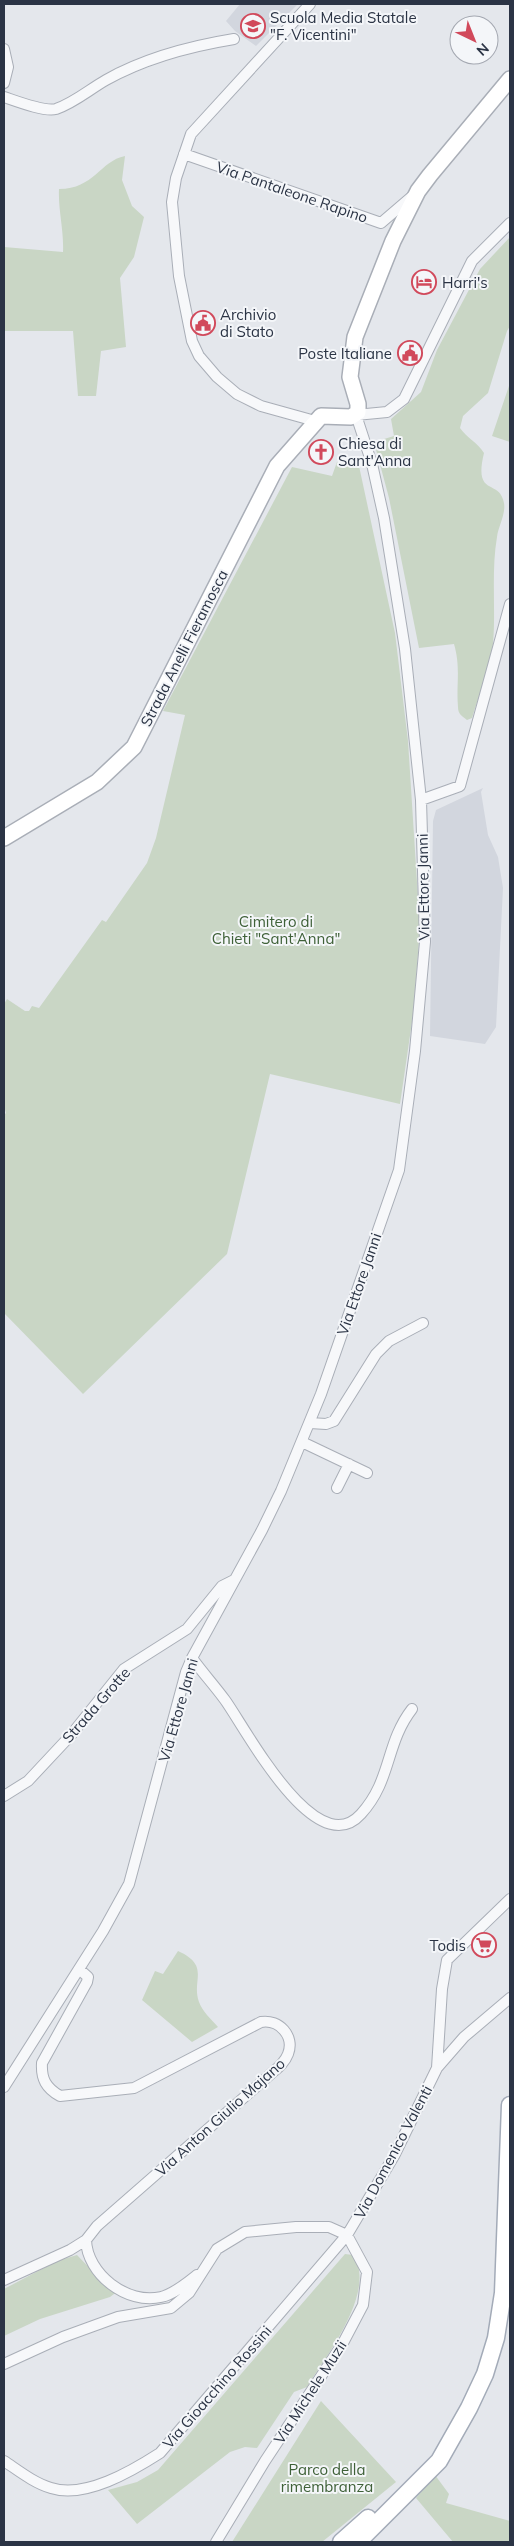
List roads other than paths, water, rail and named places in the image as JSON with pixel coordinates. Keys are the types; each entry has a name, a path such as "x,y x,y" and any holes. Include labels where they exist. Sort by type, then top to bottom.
{"main road":[{"path":"358,2542 439,2461 469,2408 485,2374 507,2295 510,2105"},
{"path":"341,2542 451,2439"}],"street":[{"path":"310,4 192,134 176,178 172,202 179,276 192,342 199,356 216,377 237,394 261,406 318,419 387,412 404,399 472,261 510,223"},
{"path":"4,97 54,110 78,98 107,79 146,62 197,45 234,39"},
{"path":"4,49 8,66 4,82"},
{"path":"356,415 359,409 350,377 355,338 393,241 418,191 510,78"},
{"name":"Via Pantaleone Rapino","path":"184,154 381,223 418,191"},
{"name":"Via Ettore Janni","path":"4,2087 117,1908 129,1884 192,1658 262,1530 302,1442 399,1170 416,1051 425,942 421,800 405,648 384,518 372,464 356,415"},
{"name":"Strada Anelli Fieramosca","path":"4,838 97,782 134,746 277,466 318,419"},
{"path":"421,800 460,786 510,604"},
{"path":"310,1423 326,1424 334,1421 376,1354 389,1341 423,1323"},
{"path":"302,1442 368,1473"},
{"path":"337,1488 349,1464"},
{"name":"Strada Grotte","path":"4,1796 28,1781 71,1735 124,1669 187,1629 222,1586 234,1580"},
{"path":"192,1658 224,1700 278,1780 309,1812 334,1825 343,1826 351,1824 378,1792 385,1776 396,1733 412,1709"},
{"name":"Via Domenico Valenti","path":"437,2068 442,1989 447,1960 510,1899"},
{"name":"Via Anton Giulio Majano","path":"4,2280 70,2250 86,2240 102,2222 273,2072 288,2055 289,2042 284,2029 278,2024 261,2022 134,2088 60,2096 50,2091 44,2082 41,2073 42,2063 88,1978 78,1969"},
{"name":"Via Domenico Valenti","path":"348,2235 394,2156 437,2068 464,2037 510,1998"},
{"path":"4,2364 63,2337 118,2317 171,2308 189,2293 217,2249 245,2232 296,2227 329,2228 348,2235"},
{"name":"Via Gioacchino Rossini","path":"4,2461 32,2480 51,2488 81,2490 134,2470 160,2453 348,2235"},
{"name":"Via Michele Muzii","path":"216,2542 265,2461 343,2343 363,2305 367,2272 348,2235"},
{"path":"86,2240 88,2255 95,2269 114,2286 141,2296 160,2297 186,2283 202,2271"}],"place":[{"name":"Scuola Media Statale \"F. Vicentini\"","path":"253,26"},
{"name":"Harri's","path":"424,282"},
{"name":"Archivio di Stato","path":"203,323"},
{"name":"Poste Italiane","path":"410,353"},
{"name":"Chiesa di Sant'Anna","path":"321,452"},
{"name":"Todis","path":"484,1945"}],"park label":[{"name":"Cimitero di Chieti \"Sant'Anna\"","path":"276,930"},
{"name":"Parco della rimembranza","path":"327,2478"}]}
